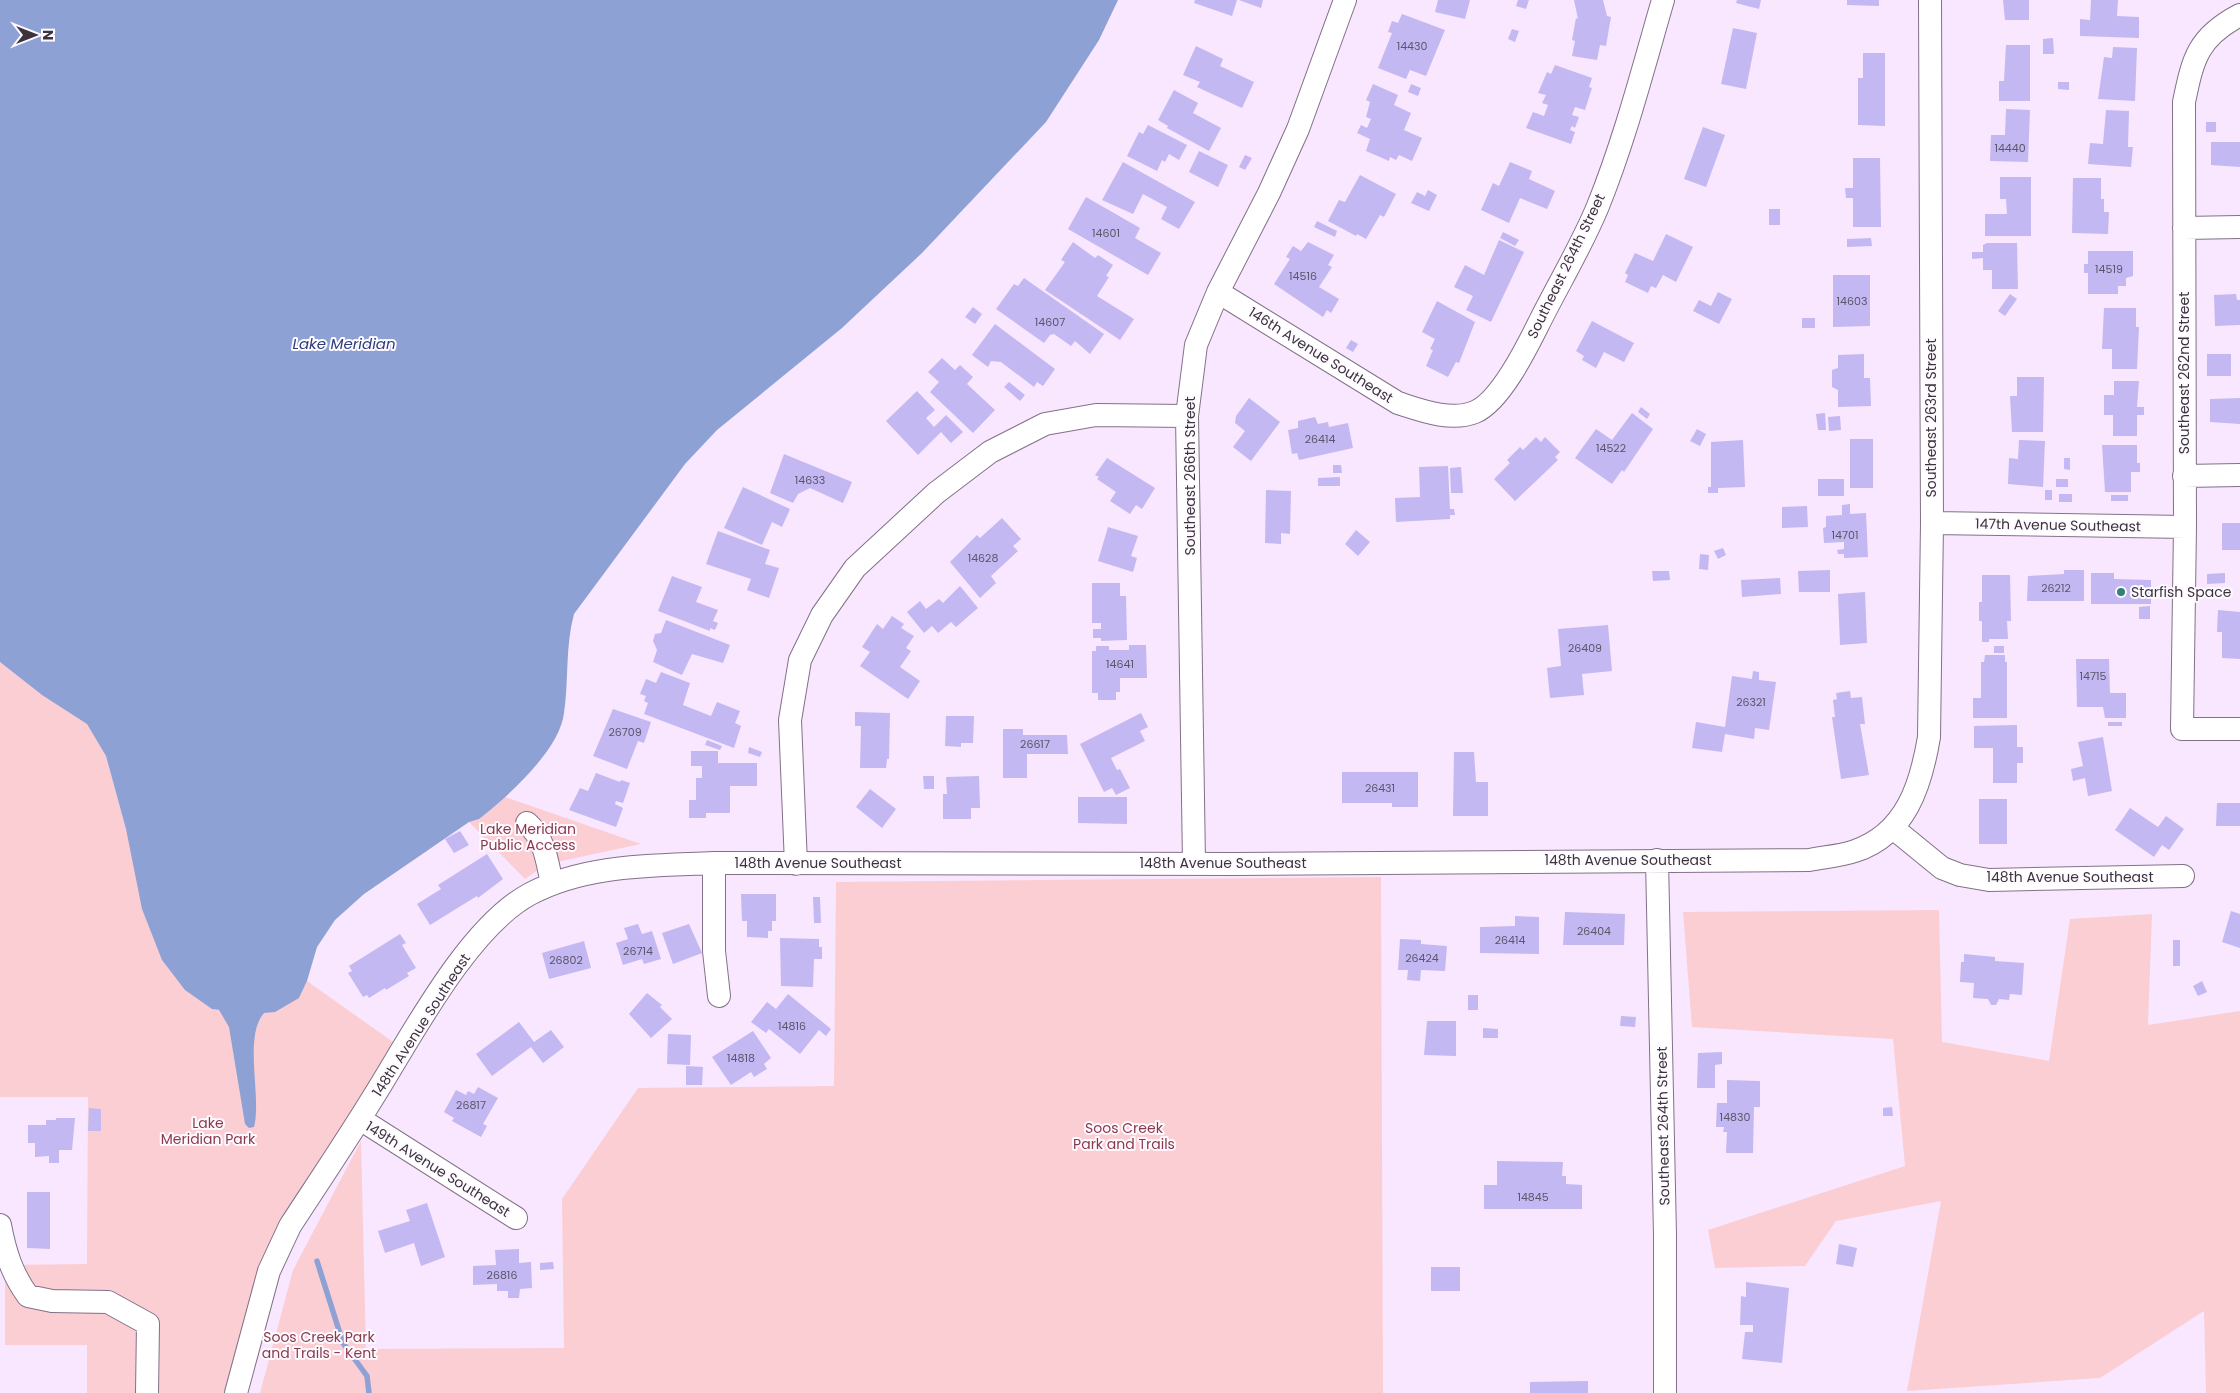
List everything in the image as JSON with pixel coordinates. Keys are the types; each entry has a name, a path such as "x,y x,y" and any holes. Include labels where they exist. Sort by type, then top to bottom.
{"street":[{"name":"Southeast 266th Street","path":"1194,863 1187,416 1196,345 1218,292 1269,193 1298,129 1345,0"},
{"name":"Southeast 264th Street","path":"1456,415 1475,412 1495,396 1522,356 1597,207 1630,113 1663,0"},
{"name":"Southeast 263rd Street","path":"1893,828 1905,814 1924,769 1929,737 1932,523 1930,0"},
{"name":"Southeast 262nd Street","path":"2240,15 2219,26 2202,44 2191,66 2184,102 2185,527 2182,729 2240,729"},
{"path":"2184,228 2240,227"},
{"name":"146th Avenue Southeast","path":"1218,292 1398,403 1430,413 1456,415"},
{"path":"796,864 790,720 800,660 822,614 855,568 936,493 982,458 1045,424 1096,414 1187,416"},
{"path":"2184,476 2240,475"},
{"name":"147th Avenue Southeast","path":"1932,523 2185,527"},
{"path":"527,824 535,831 542,842 552,884"},
{"name":"148th Avenue Southeast","path":"236,1393 269,1270 290,1226 461,960 497,918 528,895 552,884 601,871 648,866 714,863 1809,860 1856,851 1893,828 1942,868 1960,875 1988,880 2183,876"},
{"name":"Southeast 264th Street","path":"1657,860 1665,1226 1664,1393"},
{"path":"714,863 714,951 719,996"},
{"name":"149th Avenue Southeast","path":"360,1119 516,1218"},
{"path":"0,1225 5,1252 16,1279 28,1296 52,1301 108,1302 148,1324 147,1393"}],"green space":[{"name":"Lake Meridian Park","path":"0,662 42,695 87,723 106,756 126,829 212,1009 247,1015 299,998 307,981 403,1049 290,1227 236,1393 87,1393 87,1345 5,1345 5,1265 87,1264 88,1097 0,1097"},
{"name":"Lake Meridian Public Access","path":"505,797 641,844 547,864 525,879 469,822 479,818"},
{"name":"Soos Creek Park and Trails","path":"1381,877 1383,1393 260,1393 293,1270 361,1141 366,1349 564,1348 562,1199 638,1088 834,1086 836,882"},
{"path":"1939,910 1942,1042 2049,1061 2070,919 2152,914 2148,1025 2240,1011 2240,1393 2206,1393 2204,1311 2100,1378 1907,1391 1941,1201 1836,1221 1805,1266 1715,1268 1708,1230 1905,1166 1893,1039 1692,1027 1683,912"}],"water":[{"name":"Lake Meridian","path":"0,0 1118,0 1099,40 1046,122 922,253 842,328 717,430 685,464 574,614 569,639 564,713 553,742 543,757 517,786 479,819 469,822 364,894 335,920 317,947 307,981 299,998 275,1012 264,1013 258,1024 254,1052 256,1114 254,1127 249,1128 245,1124 229,1027 219,1010 212,1009 185,990 162,960 142,909 126,829 106,756 87,724 42,695 0,662"}],"building":[{"path":"1195,0 1237,0 1232,16 1194,3"},
{"path":"1239,0 1263,0 1261,8"},
{"path":"1438,0 1470,0 1465,19 1435,12"},
{"path":"1518,0 1529,0 1526,9 1516,6"},
{"path":"1574,0 1603,0 1607,16 1611,17 1606,46 1600,45 1597,60 1572,56 1575,41 1572,40 1576,18 1578,19"},
{"path":"1737,0 1761,0 1759,9 1736,3"},
{"path":"1847,0 1879,0 1879,6 1847,5"},
{"path":"2003,0 2029,0 2029,20 2005,20"},
{"path":"2091,0 2118,0 2117,16 2139,17 2139,38 2080,36 2080,19 2090,20"},
{"path":"1402,14 1445,30 1426,76 1410,70 1406,79 1378,68 1392,33 1388,32 1392,21 1398,23"},
{"path":"1733,28 1757,33 1746,89 1721,84"},
{"path":"1512,29 1519,31 1515,42 1508,39"},
{"path":"2053,38 2054,54 2043,54 2043,39"},
{"path":"2006,45 2030,45 2030,101 1999,101 1999,81 2004,81"},
{"path":"1196,46 1223,59 1220,66 1254,82 1242,108 1197,87 1200,82 1183,75"},
{"path":"2113,47 2137,48 2135,101 2098,99 2104,57 2112,58"},
{"path":"1863,53 1885,53 1885,126 1858,125 1858,78 1863,78"},
{"path":"1555,65 1592,78 1589,87 1592,88 1585,110 1575,107 1572,115 1579,117 1575,128 1572,126 1570,130 1575,132 1571,144 1526,128 1533,112 1544,116 1548,105 1542,103 1546,95 1538,93 1547,72 1551,74"},
{"path":"2058,82 2069,82 2069,90 2058,89"},
{"path":"1373,84 1398,95 1394,105 1411,113 1404,130 1422,138 1412,161 1399,155 1396,160 1390,157 1389,161 1366,151 1370,139 1357,133 1361,125 1367,128 1371,119 1366,117 1370,102 1366,100"},
{"path":"1411,84 1421,88 1418,96 1408,92"},
{"path":"1174,90 1198,103 1193,113 1221,128 1209,151 1167,128 1168,126 1158,120"},
{"path":"2006,109 2030,110 2028,162 1990,161 1991,135 2005,135"},
{"path":"2106,110 2129,111 2128,147 2133,147 2131,167 2088,164 2090,143 2103,144"},
{"path":"2206,122 2216,122 2216,132 2206,132"},
{"path":"1148,125 1187,145 1179,160 1169,154 1165,162 1162,160 1157,171 1127,156 1139,132 1143,134"},
{"path":"1703,127 1725,135 1706,187 1684,179"},
{"path":"2211,142 2240,142 2240,167 2211,165"},
{"path":"1199,151 1228,165 1218,187 1189,172"},
{"path":"1245,155 1252,158 1245,170 1239,167"},
{"path":"1853,158 1880,158 1881,227 1853,227 1853,198 1846,198 1845,188 1853,188"},
{"path":"1123,162 1195,202 1179,229 1161,219 1167,207 1143,194 1133,214 1102,200"},
{"path":"1510,162 1532,171 1529,179 1555,191 1547,209 1520,198 1509,223 1481,210 1493,183 1499,186"},
{"path":"1360,175 1396,194 1384,217 1380,215 1366,239 1357,234 1356,236 1328,221 1339,200 1345,202"},
{"path":"2000,177 2031,177 2031,236 1985,236 1985,214 2007,214 2006,199 2000,199"},
{"path":"2073,178 2101,178 2101,199 2104,199 2104,212 2109,212 2108,234 2072,233"},
{"path":"1428,190 1437,195 1429,211 1411,203 1417,192 1425,196"},
{"path":"1086,197 1140,228 1135,238 1161,253 1148,275 1068,229"},
{"path":"1769,209 1780,209 1780,225 1769,225"},
{"path":"1317,221 1337,231 1335,237 1314,227"},
{"path":"1503,232 1519,240 1515,246 1500,238"},
{"path":"1666,234 1693,247 1676,282 1663,275 1656,288 1651,286 1648,293 1625,282 1628,275 1625,273 1635,253 1653,261"},
{"path":"1871,238 1872,246 1847,247 1847,239"},
{"path":"1499,240 1524,252 1491,322 1466,310 1473,296 1454,287 1465,265 1484,275"},
{"path":"1073,242 1095,258 1098,255 1113,265 1106,276 1109,277 1097,296 1134,319 1120,340 1045,290 1065,262 1061,260"},
{"path":"1308,242 1334,255 1328,265 1332,267 1319,287 1339,299 1331,313 1327,310 1323,317 1274,284 1290,259 1286,257 1293,246 1301,251"},
{"path":"1987,243 2017,243 2018,289 1992,289 1992,270 1983,270 1983,258 1972,259 1972,252 1983,252 1983,245"},
{"path":"2088,251 2133,251 2133,276 2126,278 2126,286 2118,286 2118,294 2088,294 2088,273 2084,273 2084,264 2088,264"},
{"path":"1833,275 1870,275 1870,326 1833,327"},
{"path":"1024,278 1104,334 1090,354 1075,341 1071,346 1054,334 1050,335 1044,343 996,309 1014,284 1018,286"},
{"path":"1718,292 1732,299 1719,324 1693,311 1699,300 1711,306"},
{"path":"2010,294 2017,299 2005,316 1998,311"},
{"path":"2236,294 2237,300 2240,300 2240,325 2215,326 2214,295"},
{"path":"1437,301 1475,322 1459,363 1456,362 1448,377 1426,366 1433,350 1430,349 1435,339 1422,332"},
{"path":"973,307 982,314 975,324 965,317"},
{"path":"2104,308 2136,308 2136,327 2139,327 2137,369 2112,369 2112,349 2102,349"},
{"path":"1802,318 1815,318 1815,328 1802,328"},
{"path":"1592,321 1634,343 1624,362 1604,352 1596,368 1582,360 1584,356 1576,351"},
{"path":"995,324 1055,369 1043,386 1037,382 1034,387 1001,362 991,361 988,367 972,355"},
{"path":"1351,340 1358,344 1353,352 1346,348"},
{"path":"1864,354 1864,378 1870,378 1871,406 1838,407 1838,390 1832,387 1832,370 1838,368 1838,355"},
{"path":"2207,354 2231,354 2231,376 2207,376"},
{"path":"942,358 955,370 960,365 973,377 967,384 995,410 973,433 930,392 939,382 928,372"},
{"path":"2017,377 2044,377 2043,432 2012,432 2010,396 2017,396"},
{"path":"2114,381 2139,381 2137,407 2144,407 2144,415 2137,415 2137,436 2113,436 2113,415 2104,415 2104,395 2114,395"},
{"path":"1009,382 1025,395 1020,401 1004,387"},
{"path":"917,391 935,410 926,418 934,427 946,415 963,432 951,443 941,432 918,455 886,421"},
{"path":"1249,398 1280,422 1251,461 1233,447 1245,431 1235,423 1236,416"},
{"path":"2240,398 2240,424 2210,422 2210,399"},
{"path":"1641,407 1650,414 1647,419 1638,412"},
{"path":"1632,413 1653,429 1624,472 1622,470 1612,484 1575,458 1596,429 1612,440"},
{"path":"1825,413 1826,430 1818,430 1816,414"},
{"path":"1840,416 1841,430 1829,431 1828,417"},
{"path":"1315,417 1318,424 1328,422 1329,427 1348,423 1353,448 1299,460 1297,453 1292,454 1288,430 1298,428 1298,421"},
{"path":"1697,429 1706,434 1700,446 1690,441"},
{"path":"1536,437 1541,442 1545,437 1560,452 1555,457 1558,460 1515,501 1494,479 1510,463 1507,460 1520,447 1523,450"},
{"path":"1850,439 1873,439 1873,488 1850,488"},
{"path":"1743,440 1745,487 1718,488 1718,493 1708,493 1708,487 1711,487 1711,442"},
{"path":"2019,440 2045,441 2043,487 2008,484 2009,458 2018,459"},
{"path":"2102,445 2137,445 2137,463 2140,463 2140,472 2131,472 2131,492 2105,492"},
{"path":"784,454 852,482 843,503 810,488 798,494 793,503 770,493"},
{"path":"1107,458 1155,488 1142,509 1136,505 1130,514 1110,501 1116,492 1097,479 1099,477 1095,475"},
{"path":"2064,458 2070,458 2070,470 2064,469"},
{"path":"1333,465 1341,465 1342,473 1333,473"},
{"path":"1448,466 1450,509 1454,509 1455,515 1450,515 1450,519 1396,522 1395,498 1420,497 1419,467"},
{"path":"1461,467 1463,493 1451,493 1450,468"},
{"path":"1340,477 1340,486 1318,486 1318,478"},
{"path":"1818,479 1844,479 1844,496 1818,496"},
{"path":"2056,479 2068,479 2068,487 2056,487"},
{"path":"743,487 790,509 782,527 772,522 762,545 724,528"},
{"path":"1266,490 1291,491 1290,534 1281,533 1281,544 1265,543"},
{"path":"2045,490 2052,490 2052,500 2045,500"},
{"path":"2059,494 2072,494 2072,502 2059,502"},
{"path":"2111,495 2128,495 2128,501 2111,501"},
{"path":"1850,504 1850,514 1866,513 1868,557 1844,558 1844,554 1838,554 1837,550 1844,549 1844,542 1824,543 1823,528 1826,527 1826,516 1842,515 1842,505"},
{"path":"1807,506 1808,527 1782,528 1782,507"},
{"path":"1002,518 1021,539 1013,546 1018,551 991,576 996,583 980,598 950,562 977,535 980,538"},
{"path":"2222,523 2240,523 2240,550 2222,550"},
{"path":"1108,527 1138,536 1131,556 1137,558 1133,572 1098,561"},
{"path":"1356,530 1370,542 1358,556 1345,544"},
{"path":"718,531 770,550 765,564 779,568 769,598 747,590 751,579 706,564"},
{"path":"1723,548 1726,555 1718,559 1714,551"},
{"path":"1700,554 1709,555 1708,570 1699,569"},
{"path":"1830,570 1830,592 1799,592 1798,571"},
{"path":"2064,570 2084,570 2084,601 2027,601 2028,576 2064,574"},
{"path":"1652,571 1669,571 1670,580 1653,581"},
{"name":"Starfish Space","path":"2091,573 2114,573 2114,579 2151,580 2151,604 2091,604"},
{"path":"2225,573 2225,583 2207,584 2207,574"},
{"path":"1982,575 2010,575 2011,621 2007,621 2008,639 1989,639 1989,642 1982,642 1982,621 1979,621 1979,602 1982,602"},
{"path":"672,576 702,587 696,602 718,610 713,621 718,623 715,630 710,628 710,631 658,611"},
{"path":"1780,578 1781,594 1742,597 1741,580"},
{"path":"1092,583 1120,583 1120,596 1126,596 1127,640 1101,641 1101,638 1093,638 1093,629 1101,629 1101,623 1092,623"},
{"path":"960,586 978,608 956,627 951,622 938,633 932,626 924,633 907,612 920,601 926,609 939,599 943,603"},
{"path":"1865,592 1867,643 1840,645 1838,594"},
{"path":"2150,606 2150,619 2139,619 2139,607"},
{"path":"2218,610 2240,612 2240,659 2222,658 2222,632 2217,632"},
{"path":"892,616 904,624 901,628 914,636 906,648 911,651 900,667 920,681 908,699 860,666 870,652 862,647 877,624 883,629"},
{"path":"666,620 730,645 723,663 692,654 682,675 653,662 657,650 653,641 655,634 661,633"},
{"path":"1608,625 1612,671 1582,674 1584,695 1550,698 1547,668 1561,666 1558,629"},
{"path":"1129,645 1146,645 1147,678 1120,678 1120,692 1116,692 1116,700 1098,700 1098,693 1092,693 1092,651 1096,651 1096,646 1109,646 1109,650 1129,650"},
{"path":"1994,646 2004,646 2004,653 1994,653"},
{"path":"1985,655 2005,655 2005,662 2007,662 2007,718 1973,718 1973,698 1981,698 1981,662 1984,662"},
{"path":"2076,659 2109,659 2110,693 2126,693 2126,718 2105,718 2103,707 2077,707"},
{"path":"1753,671 1759,672 1759,680 1776,682 1769,730 1755,728 1754,739 1725,734 1722,752 1692,748 1696,722 1725,727 1732,676 1752,679"},
{"path":"661,672 690,683 683,705 711,716 717,702 740,711 735,723 741,726 734,748 644,714 648,703 644,701 646,696 640,694 646,679 656,683"},
{"path":"1850,691 1851,698 1862,697 1865,724 1860,724 1869,775 1841,779 1832,717 1835,717 1833,700 1837,699 1836,693"},
{"path":"613,709 651,722 644,743 638,741 627,769 593,756"},
{"path":"855,712 890,713 889,759 887,759 886,768 860,768 861,726 855,726"},
{"path":"1141,713 1148,727 1140,731 1145,741 1111,758 1117,770 1120,769 1130,788 1116,795 1112,788 1104,792 1080,744"},
{"path":"946,716 974,716 973,743 961,743 961,747 945,746"},
{"path":"2108,722 2122,722 2122,726 2108,726"},
{"path":"2017,725 2017,747 2023,747 2023,763 2017,763 2017,783 1993,783 1993,748 1974,748 1974,726"},
{"path":"1003,729 1023,729 1023,735 1067,735 1068,754 1027,754 1027,778 1003,778"},
{"path":"2103,737 2112,791 2088,796 2085,778 2073,781 2071,769 2083,766 2078,742"},
{"path":"707,740 722,746 720,750 705,745"},
{"path":"749,747 762,752 760,757 748,753"},
{"path":"691,751 718,751 718,763 757,763 757,786 730,786 730,813 706,813 706,818 689,818 689,800 696,800 696,778 702,778 702,766 691,766"},
{"path":"1454,752 1474,752 1476,782 1488,782 1488,816 1453,816"},
{"path":"1342,772 1418,772 1418,807 1392,807 1392,803 1342,803"},
{"path":"596,773 620,782 621,780 630,783 623,803 616,801 615,804 623,808 616,827 569,810 580,788 588,791"},
{"path":"923,776 934,776 934,789 924,789"},
{"path":"979,776 980,808 971,808 971,819 943,819 943,794 947,794 946,777"},
{"path":"870,789 896,809 882,828 856,807"},
{"path":"1078,797 1127,797 1127,824 1078,823"},
{"path":"1979,799 2007,799 2007,844 1979,844"},
{"path":"2217,803 2240,803 2240,826 2216,826"},
{"path":"2130,808 2158,827 2166,816 2184,829 2169,850 2162,845 2154,857 2115,830"},
{"path":"460,831 469,845 454,853 445,839"},
{"path":"487,854 503,879 478,898 477,896 430,925 417,904 441,889 438,885"},
{"path":"741,894 776,894 776,921 772,921 772,931 768,931 768,938 747,937 747,921 742,921"},
{"path":"813,897 820,897 821,923 814,923"},
{"path":"2231,911 2240,914 2240,948 2222,942"},
{"path":"1565,912 1625,914 1624,945 1563,945"},
{"path":"1515,916 1539,917 1539,954 1480,953 1480,927 1515,926"},
{"path":"638,924 642,934 652,931 661,959 644,964 642,959 623,965 616,943 628,939 624,928"},
{"path":"689,924 702,953 673,964 662,933"},
{"path":"400,934 406,943 402,945 416,968 407,973 409,976 386,990 385,988 369,998 367,995 363,997 348,973 352,971 349,966"},
{"path":"780,938 819,939 819,947 822,947 822,959 814,959 813,987 781,986"},
{"path":"1400,939 1421,940 1421,944 1447,946 1445,971 1421,970 1420,981 1407,980 1408,970 1398,970"},
{"path":"2173,940 2180,940 2180,966 2173,966"},
{"path":"584,941 591,968 549,979 542,953"},
{"path":"1964,954 1995,957 1995,961 2024,963 2022,995 2010,994 2009,1000 1999,999 1996,1005 1991,1005 1988,999 1973,998 1974,983 1960,982 1961,962 1964,962"},
{"path":"2202,981 2207,992 2198,996 2193,986"},
{"path":"647,993 662,1005 660,1007 672,1019 651,1038 629,1014"},
{"path":"788,994 831,1029 826,1036 819,1030 800,1054 769,1029 766,1033 751,1022 767,1002 776,1009"},
{"path":"1468,995 1478,995 1478,1010 1468,1010"},
{"path":"1621,1016 1636,1017 1635,1027 1620,1026"},
{"path":"1427,1021 1456,1021 1456,1056 1424,1055"},
{"path":"519,1022 534,1042 551,1030 564,1047 543,1063 531,1047 492,1076 476,1054"},
{"path":"1483,1028 1498,1029 1498,1038 1483,1038"},
{"path":"753,1031 771,1058 764,1064 767,1069 754,1077 751,1072 731,1085 712,1057"},
{"path":"668,1034 691,1035 690,1065 667,1064"},
{"path":"1722,1052 1722,1064 1715,1065 1715,1088 1697,1088 1698,1053"},
{"path":"686,1066 703,1067 702,1085 686,1085"},
{"path":"1727,1080 1760,1081 1760,1107 1754,1107 1753,1153 1726,1153 1727,1132 1723,1132 1724,1127 1716,1127 1717,1103 1727,1103"},
{"path":"478,1087 498,1098 483,1124 487,1126 481,1137 452,1121 454,1118 444,1112 456,1090 466,1095 468,1091 474,1094"},
{"path":"1892,1107 1893,1116 1883,1116 1883,1108"},
{"path":"89,1108 101,1109 101,1131 88,1131"},
{"path":"56,1118 75,1118 72,1150 59,1150 59,1163 49,1163 49,1156 35,1157 35,1143 28,1143 28,1125 46,1125 46,1120 56,1120"},
{"path":"1497,1161 1563,1162 1562,1176 1566,1176 1566,1184 1582,1185 1582,1209 1484,1209 1484,1185 1497,1185"},
{"path":"27,1192 50,1192 50,1249 27,1248"},
{"path":"427,1203 445,1257 421,1266 414,1243 385,1253 378,1231 410,1221 406,1210"},
{"path":"1839,1244 1857,1248 1853,1267 1836,1264"},
{"path":"519,1249 519,1263 531,1262 532,1288 520,1289 519,1298 508,1298 508,1291 497,1291 497,1284 473,1285 473,1266 496,1265 495,1250"},
{"path":"553,1262 554,1269 540,1270 540,1263"},
{"path":"1431,1267 1460,1267 1460,1291 1431,1291"},
{"path":"1746,1282 1789,1288 1782,1363 1742,1359 1745,1332 1753,1332 1753,1325 1740,1325 1741,1296 1746,1297"},
{"path":"1588,1381 1588,1393 1530,1393 1530,1382"}],"waterway":[{"path":"317,1261 343,1343 367,1376 369,1393"}],"place":[{"name":"Starfish Space","path":"2121,592"}],"park label":[{"name":"Soos Creek Park and Trails - Kent","path":"319,1345"}]}
